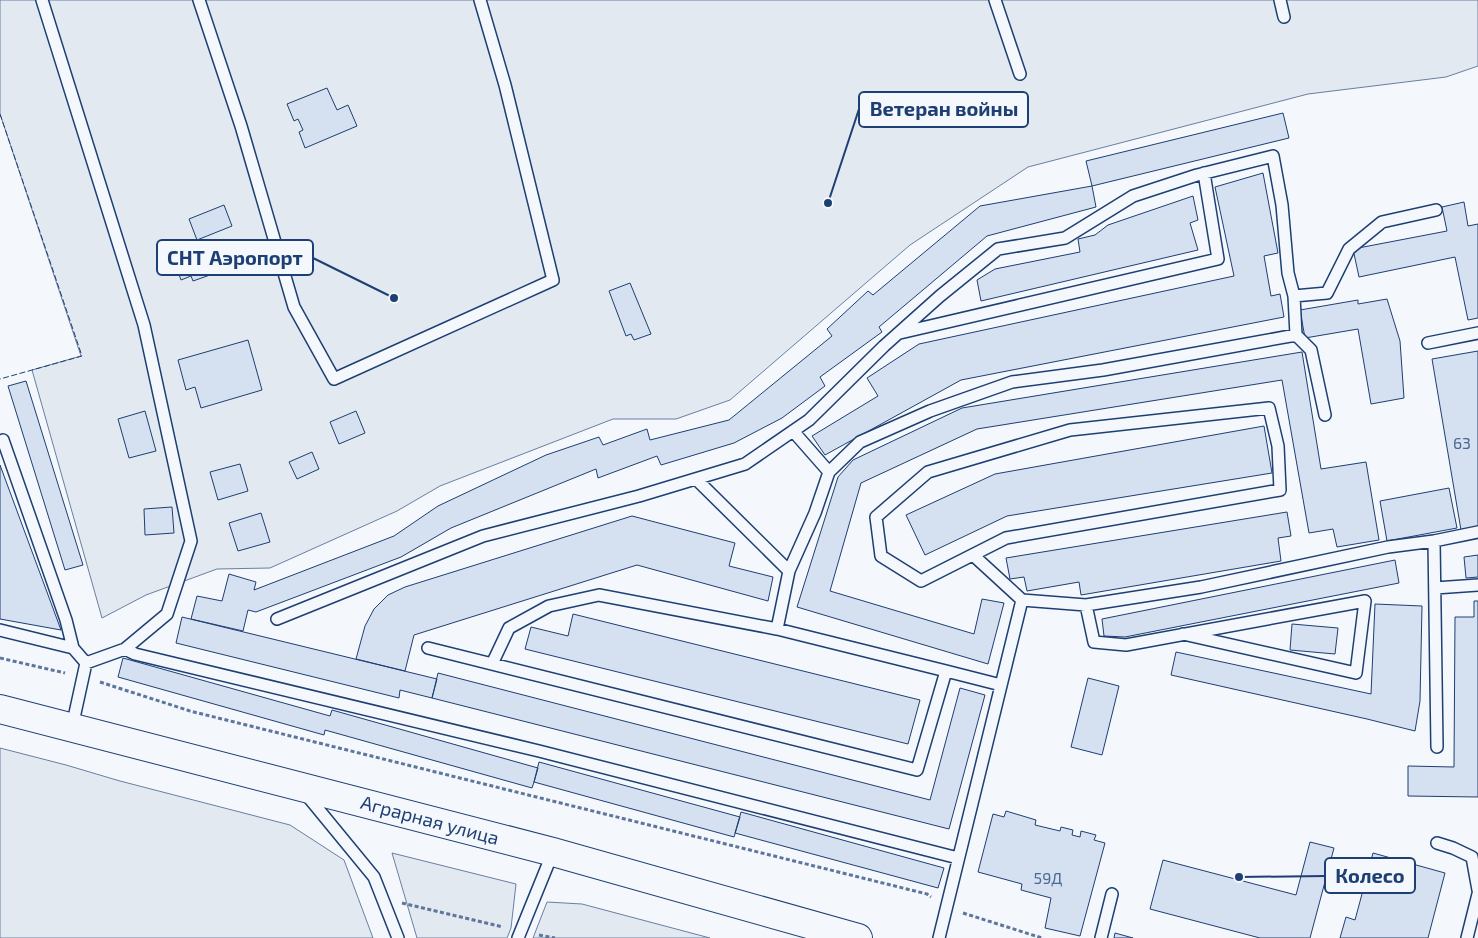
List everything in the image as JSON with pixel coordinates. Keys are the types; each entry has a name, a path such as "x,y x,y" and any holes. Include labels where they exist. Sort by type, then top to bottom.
{"street":[{"name":"Аграрная улица","path":"0,709 554,852 803,926 858,938"}],"lane":[{"path":"42,0 144,324 191,541 167,614 125,649 86,664"},
{"path":"199,0 241,126 294,308 334,378 554,280 505,85 480,0"},
{"path":"995,0 1020,74"},
{"path":"1280,0 1284,17"},
{"path":"277,619 483,536 639,496 745,464 808,420 940,296 998,249 1065,238 1133,196 1204,173 1273,156 1282,205 1288,273 1294,296 1296,335 1311,350 1325,415"},
{"path":"898,334 1218,259 1204,173"},
{"path":"1294,296 1327,293 1349,249 1382,222 1436,210"},
{"path":"1428,343 1478,333"},
{"path":"777,629 789,571 815,513 829,472 860,442 930,411 1012,382 1103,370 1296,335"},
{"path":"1269,408 1278,446 1280,490 1006,538 973,555 921,581 881,556 876,517 928,472 1070,430 1269,408"},
{"path":"793,431 829,472"},
{"path":"0,442 3,440 66,620 73,648 86,664"},
{"path":"696,479 789,571"},
{"path":"973,555 1022,600 1086,605 1201,587 1388,547 1434,541 1478,532"},
{"path":"1434,541 1437,747"},
{"path":"1435,588 1478,585"},
{"path":"492,664 510,628 549,606 599,595 777,629 1001,685"},
{"path":"939,938 1022,600"},
{"path":"1086,605 1094,642 1126,645 1183,634 1365,601 1356,673 1183,634"},
{"path":"0,630 73,648"},
{"path":"428,648 917,770 946,671"},
{"path":"125,649 135,654 548,753 958,858"},
{"path":"72,727 86,664"},
{"path":"299,786 374,877 398,938"},
{"path":"1437,842 1472,858 1478,890"},
{"path":"520,934 554,852"},
{"path":"1101,938 1112,894"},
{"path":"1466,938 1478,894"}],"path":[{"path":"0,658 83,677 190,711 927,894 947,908 1042,938"},
{"path":"382,898 520,934 555,938"}],"shaded area":[{"path":"0,0 1478,0 1478,66 1446,77 1308,94 1028,167 910,245 730,400 676,419 613,419 440,486 397,511 270,568 217,569 146,595 102,618 32,370 81,356 0,114"},
{"path":"0,748 290,825 344,860 373,938 0,938"},
{"path":"392,853 516,884 511,928 507,938 417,938"},
{"path":"547,902 582,904 710,938 533,938"}],"building":[{"path":"327,88 337,110 348,105 357,126 305,148 299,132 303,130 298,119 294,121 287,104"},
{"path":"1283,113 1289,138 1092,186 1086,161"},
{"path":"1263,173 1278,253 1264,256 1271,296 1280,294 1284,317 961,380 825,455 812,436 878,396 867,378 919,344 1234,276 1215,187"},
{"path":"1092,186 1096,207 987,236 879,327 882,332 820,377 825,386 782,418 734,443 661,465 657,456 598,478 596,469 451,528 401,557 256,612 248,610 243,631 191,619 197,596 222,601 229,574 256,582 254,590 394,536 438,506 546,455 599,437 603,445 647,429 650,440 729,420 832,336 827,329 868,291 873,295 980,206"},
{"path":"1193,196 1198,220 1190,223 1198,250 981,301 977,280 995,269 1080,252 1078,239 1095,235 1108,225"},
{"path":"1464,202 1468,226 1478,224 1478,318 1468,320 1455,257 1359,277 1353,249 1447,231 1442,207"},
{"path":"224,205 232,226 197,240 189,219"},
{"path":"219,241 222,249 211,253 216,266 208,269 210,275 193,281 191,276 181,280 173,258"},
{"path":"630,283 651,334 634,340 631,334 626,336 609,291"},
{"path":"1387,299 1400,341 1404,398 1371,404 1358,329 1305,338 1300,310 1358,300 1358,304"},
{"path":"248,340 262,390 201,408 195,387 186,390 178,360"},
{"path":"1478,351 1478,527 1461,530 1432,359"},
{"path":"1302,352 1321,469 1366,462 1379,540 1337,547 1333,529 1309,533 1282,380 977,429 861,483 830,591 974,634 982,599 1004,603 988,664 797,607 838,477 853,460 962,408"},
{"path":"26,381 83,565 65,570 8,386"},
{"path":"145,411 156,451 129,458 118,419"},
{"path":"356,411 365,433 339,444 330,422"},
{"path":"1264,426 1272,473 1007,516 925,555 906,515 995,474"},
{"path":"312,452 319,469 297,479 289,462"},
{"path":"240,464 248,491 218,500 210,472"},
{"path":"0,465 61,630 0,619"},
{"path":"1449,488 1457,528 1387,541 1380,501"},
{"path":"172,507 174,533 145,535 144,509"},
{"path":"1287,512 1291,536 1278,538 1281,561 1081,595 1079,582 1027,591 1024,577 1010,579 1006,558"},
{"path":"261,513 270,542 238,551 229,523"},
{"path":"632,516 735,543 729,566 773,577 768,601 637,565 414,635 405,671 356,659 365,626 374,609 388,595 405,587"},
{"path":"1478,555 1478,577 1466,578 1464,557"},
{"path":"1395,560 1399,583 1125,637 1104,636 1102,619"},
{"path":"1474,601 1478,601 1478,797 1408,796 1408,766 1454,767 1455,617 1474,617"},
{"path":"1375,604 1422,606 1420,701 1415,731 1171,675 1176,652 1371,694"},
{"path":"573,614 920,700 908,744 525,649 531,627 568,636"},
{"path":"182,617 437,679 432,698 400,690 399,698 176,643"},
{"path":"1292,624 1338,628 1335,654 1290,650"},
{"path":"123,658 330,716 332,710 538,768 532,788 325,730 324,735 118,677"},
{"path":"438,673 930,800 960,688 985,695 949,829 432,698"},
{"path":"1088,678 1119,686 1102,755 1071,747"},
{"path":"539,762 740,817 734,837 534,782"},
{"path":"1006,811 1036,820 1035,825 1060,831 1061,827 1073,830 1072,835 1080,837 1081,831 1096,835 1094,840 1105,843 1080,936 1045,928 1051,898 1021,890 1022,884 978,872 993,814 1004,817"},
{"path":"741,812 944,868 938,888 735,833"},
{"path":"1310,842 1334,848 1310,938 1260,938 1150,909 1163,860 1296,895"},
{"path":"1373,853 1445,873 1428,938 1340,938 1346,917 1355,920"},
{"path":"1115,933 1133,938 1114,938"}],"fence":[{"path":"0,114 82,356 0,379"}],"place":[{"name":"Ветеран войны","path":"828,203"},
{"name":"СНТ Аэропорт","path":"394,298"},
{"name":"Колесо","path":"1239,877"}]}
